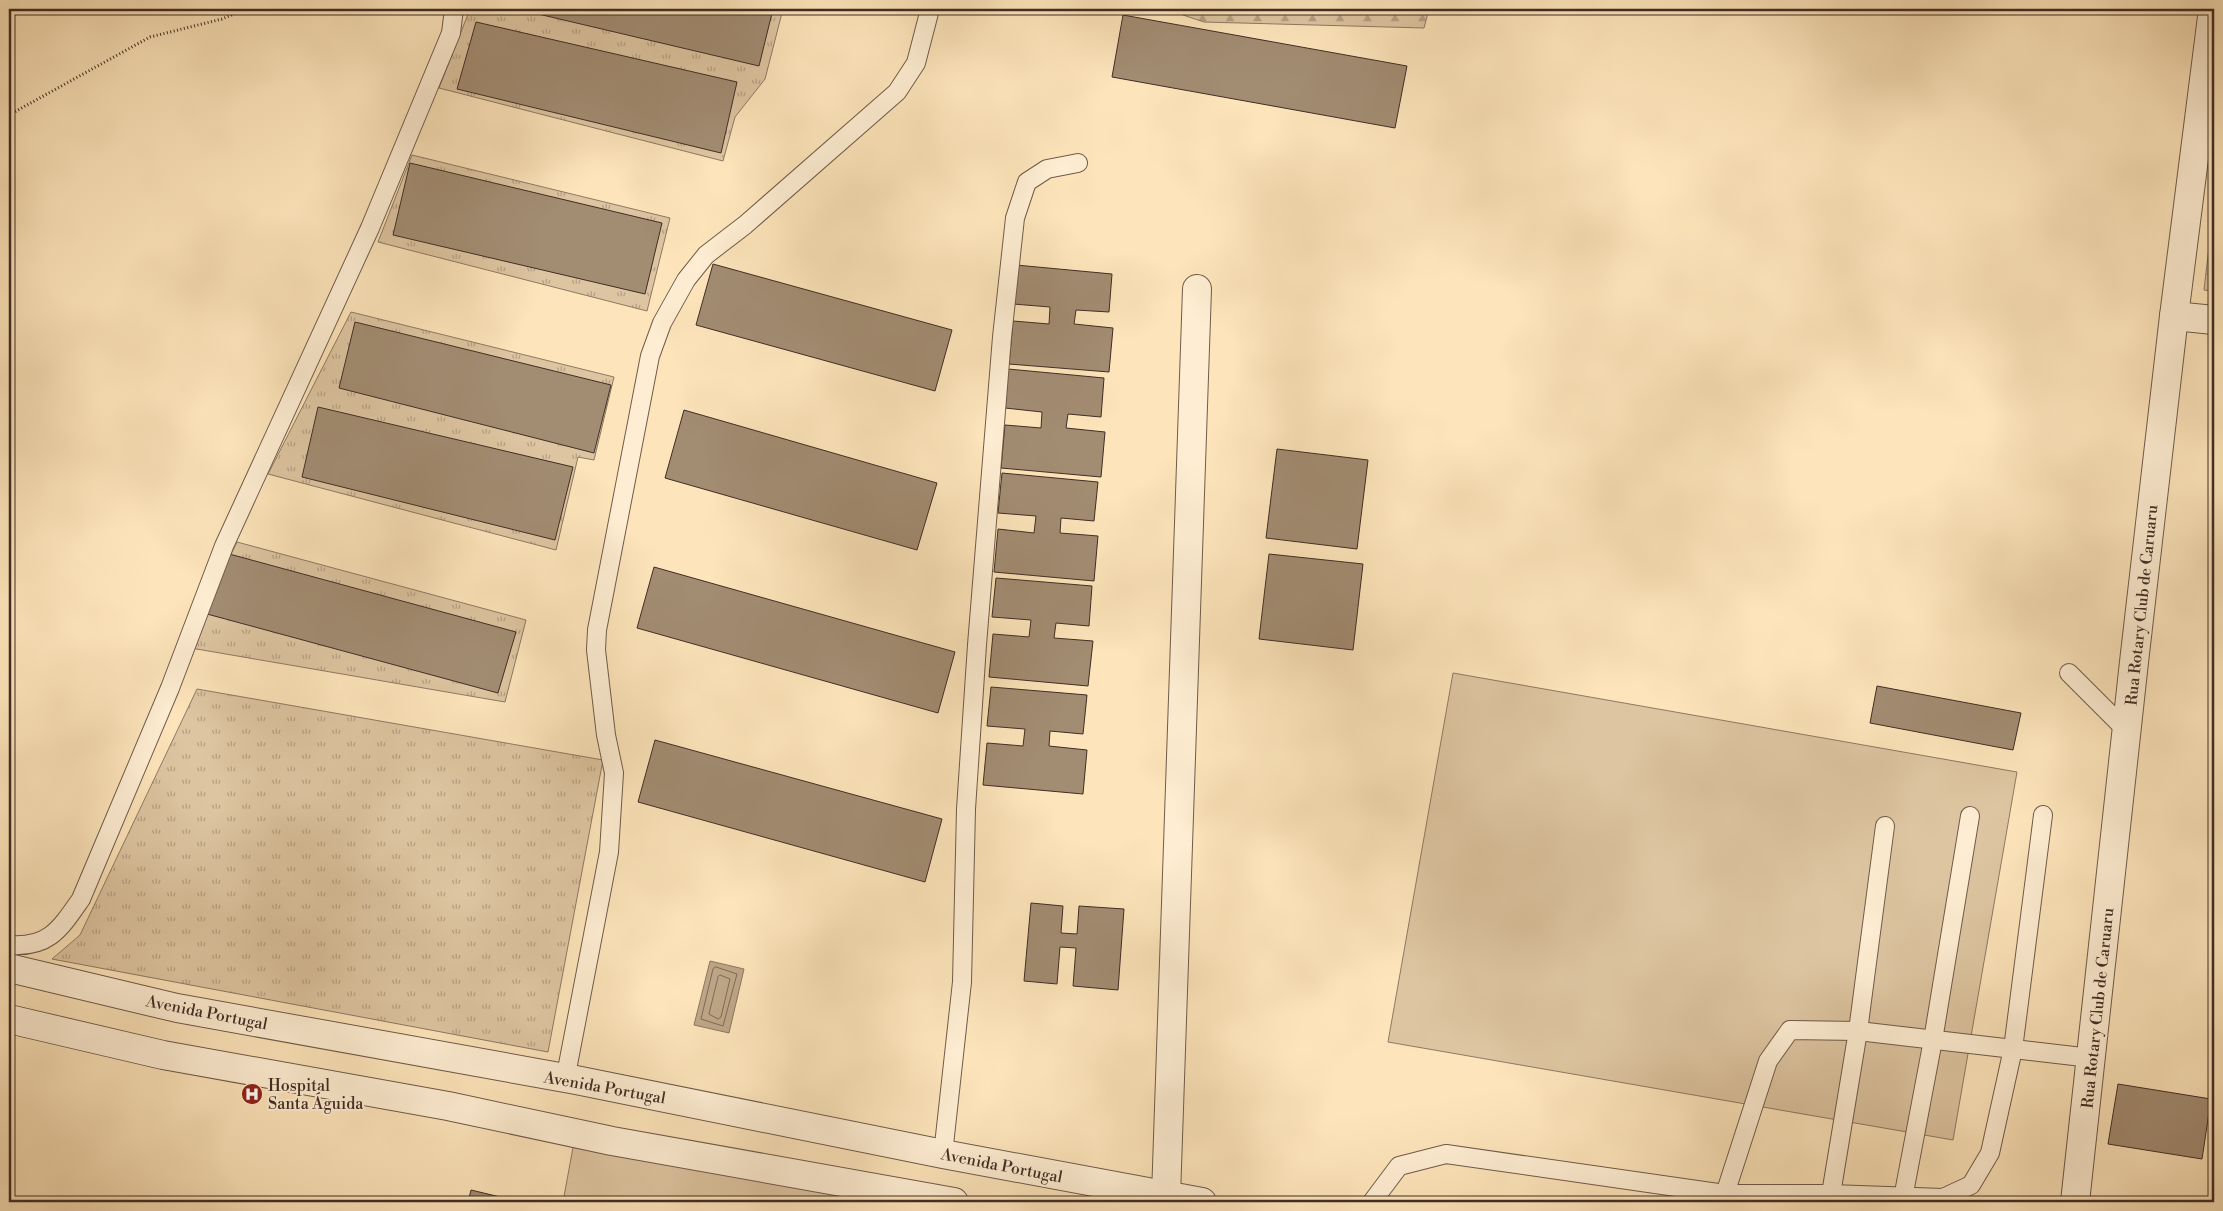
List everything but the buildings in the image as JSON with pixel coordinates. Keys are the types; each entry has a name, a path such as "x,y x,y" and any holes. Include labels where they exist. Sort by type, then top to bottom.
{"street":[{"name":"Rua Rotary Club de Caruaru","path":"2076,1202 2126,730 2174,316 2210,67 2213,9"},
{"path":"1166,1196 1197,289"},
{"path":"2174,316 2214,320"},
{"name":"Avenida Portugal","path":"9,968 177,1008 1202,1202"},
{"path":"9,1019 163,1055 448,1106 612,1141 954,1202"}],"lane":[{"path":"9,945 22,946 42,942 59,930 81,899 170,688 224,546 370,228 451,33 454,9"},
{"path":"564,1080 609,852 614,773 606,735 596,650 597,630 653,344 686,280 706,254 745,225 897,92 916,64 930,9"},
{"path":"943,1154 962,982 966,809 977,645 1000,366 1015,218 1027,182 1047,169 1078,163"},
{"path":"2069,673 2126,730"},
{"path":"1372,1202 1399,1166 1446,1154 1729,1198 1832,1194 1943,1198 1971,1185 1990,1154 2013,1049 2043,815"},
{"path":"1903,1198 1933,1040 1970,816"},
{"path":"1832,1194 1858,1031 1885,826"},
{"path":"1729,1198 1768,1061 1790,1030 1858,1031 2091,1058"}],"path":[{"path":"9,115 150,37 222,19 246,9"}],"green space":[{"path":"470,9 783,9 765,79 735,117 723,161 439,88"},
{"path":"1165,9 1429,9 1424,28 1204,22"},
{"path":"412,155 670,218 647,311 378,242"},
{"path":"2214,204 2214,291 2204,290"},
{"path":"351,312 614,377 594,460 578,457 556,550 268,474"},
{"path":"237,542 526,620 505,702 185,647"},
{"path":"1453,673 2017,772 1953,1140 1388,1042"},
{"path":"197,689 603,760 548,1052 52,959 80,935"},
{"path":"576,1131 929,1202 563,1202"}],"water":[{"path":"710,961 744,969 729,1033 694,1025"}],"place":[{"name":"Hospital Santa Águida","path":"252,1094"}]}
